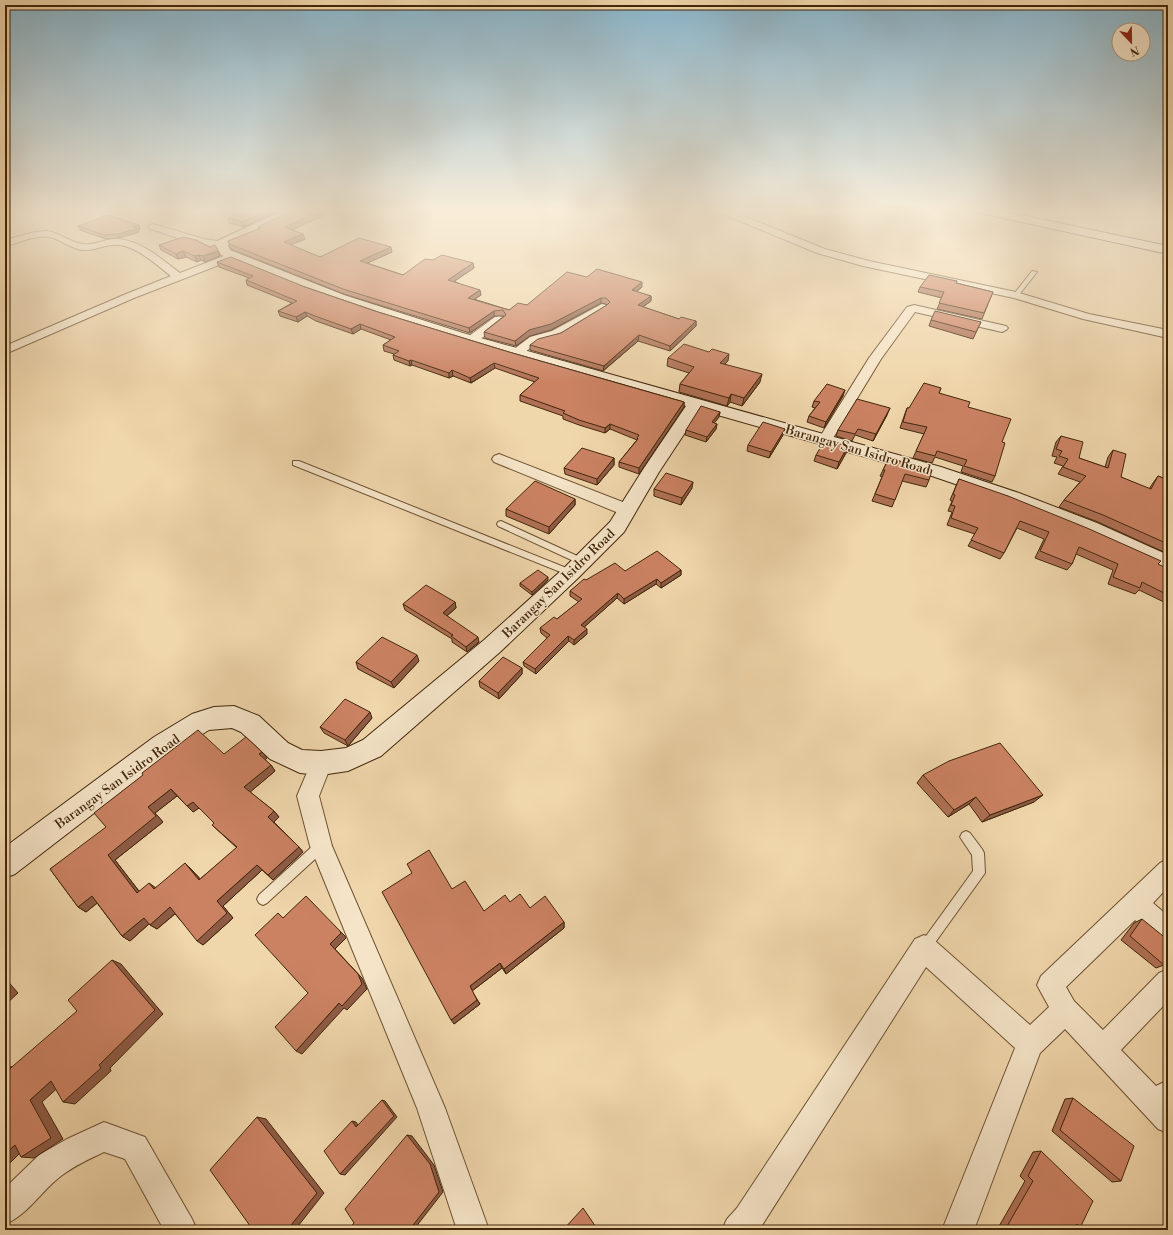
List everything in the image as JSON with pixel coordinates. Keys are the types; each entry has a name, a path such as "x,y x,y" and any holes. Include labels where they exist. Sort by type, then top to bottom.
{"street":[{"path":"166,268 178,277"},
{"path":"5,350 130,296 203,268"},
{"path":"262,268 360,306 696,404"},
{"path":"884,268 1016,295 1122,326 1168,334"},
{"path":"515,352 534,340 556,334 602,307"},
{"path":"825,440 875,358 911,309 914,308 1002,328"},
{"path":"473,339 499,319"},
{"name":"Barangay San Isidro Road","path":"5,864 163,745 202,722 214,718 234,717 250,724 279,751 300,761 321,763 348,759 372,748 492,646 577,567 617,527 626,510 696,404 935,471 1012,497 1090,528 1168,564"},
{"path":"499,459 626,510"},
{"path":"321,763 308,796 321,846 432,1108 473,1230"},
{"path":"1164,1106 1102,1050 1065,1010 1050,985 1168,871"},
{"path":"1135,903 1168,933"},
{"path":"738,1230 748,1219 924,948 1030,1044"},
{"path":"1102,1050 1168,982"},
{"path":"958,1230 1030,1044 1065,1010"},
{"path":"5,1209 50,1166 77,1149 104,1137 135,1147 181,1230"}],"lane":[{"path":"1016,295 1034,272"},
{"path":"296,463 577,567"},
{"path":"501,524 577,567"},
{"path":"924,948 979,872 978,853 966,837"},
{"path":"263,899 321,846"}],"building":[{"path":"231,268 257,268 305,287 378,312 509,352 684,402 639,468 619,462 638,439 637,438 639,435 610,424 605,428 579,420 563,413 565,411 520,395 539,378 494,363 470,378 452,370 449,373 411,360 409,361 393,355 399,351 383,345 395,337 360,324 351,329 305,312 296,317 278,311 297,301 246,280 253,276"},
{"path":"289,268 380,268 403,275 413,268 466,268 448,280 480,290 468,298 509,310 518,303 527,305 567,272 587,277 597,269 642,282 632,290 651,296 638,305 679,319 681,317 696,321 670,346 639,335 604,366 530,345 538,339 561,333 607,305 610,302 606,298 601,298 551,324 529,330 515,341 484,332 506,315 503,310 494,311 469,328 343,289"},
{"path":"929,275 957,281 956,283 993,292 984,313 939,303 944,292 920,287"},
{"path":"935,311 981,322 976,332 931,320"},
{"path":"684,344 709,352 712,349 729,354 720,363 762,374 744,398 731,394 729,398 680,384 694,367 668,358"},
{"path":"924,383 941,388 939,393 970,402 968,407 1011,419 1002,442 1005,443 995,476 964,466 967,460 937,451 935,456 916,451 927,427 903,422 907,408 909,408"},
{"path":"827,384 845,390 826,422 809,416 820,402 814,401"},
{"path":"857,399 890,408 876,434 858,429 855,434 838,430"},
{"path":"701,406 720,412 712,422 717,424 707,437 686,430"},
{"path":"763,422 785,429 771,452 748,445"},
{"path":"1061,436 1083,442 1079,458 1108,468 1113,450 1126,454 1121,477 1151,489 1158,476 1168,480 1168,544 1103,515 1064,500 1086,476 1063,467 1068,459 1059,456 1062,451 1056,449"},
{"path":"825,440 848,446 839,462 816,455"},
{"path":"582,448 614,458 597,479 564,468"},
{"path":"889,458 932,470 929,480 905,474 895,500 875,494 885,470 883,470"},
{"path":"666,473 693,482 682,498 654,489"},
{"path":"959,479 1008,496 1087,528 1161,561 1158,564 1168,569 1168,595 1142,582 1140,588 1113,577 1118,564 1079,547 1072,564 1040,551 1049,532 1020,521 1004,553 971,540 978,528 951,518 955,506 951,505 955,495 953,494"},
{"path":"535,481 575,499 549,527 506,509"},
{"path":"657,551 681,570 661,583 657,579 624,599 618,593 581,625 587,629 574,640 568,636 535,669 523,662 550,635 540,628 554,617 557,619 582,599 570,591 584,579 586,580 615,563 625,571"},
{"path":"538,570 548,577 532,592 520,583"},
{"path":"426,585 455,602 443,613 478,637 466,647 451,636 453,635 403,604"},
{"path":"382,637 417,655 391,682 356,662"},
{"path":"503,657 522,668 498,693 479,681"},
{"path":"345,699 370,712 345,740 320,727"},
{"path":"198,730 224,754 246,737 262,752 259,754 271,765 244,787 274,811 268,817 299,847 268,875 257,865 217,901 227,913 197,941 170,907 150,925 144,918 122,936 92,896 78,907 50,869 106,827 94,813 143,775 142,773","holes":["171,789 187,806 193,802 214,823 212,825 237,847 199,880 185,863 154,889 149,883 137,893 108,855 156,816 148,807"]},
{"path":"1000,743 1043,795 990,815 976,797 954,810 923,775 949,761"},
{"path":"429,850 452,889 465,881 484,911 505,895 510,902 520,894 530,908 545,896 564,922 504,969 500,963 470,986 477,1000 451,1020 382,892 412,873 407,864"},
{"path":"306,896 340,931 341,933 330,944 358,974 362,984 342,1006 339,1003 296,1051 275,1027 308,993 255,935 278,913 283,918"},
{"path":"1142,919 1168,940 1168,959 1164,965 1130,936"},
{"path":"112,960 155,1010 99,1065 101,1068 63,1102 51,1081 30,1100 51,1138 21,1157 15,1145 5,1154 5,1070 6,1072 77,1011 68,1000"},
{"path":"5,985 9,990 5,993"},
{"path":"1073,1098 1134,1146 1121,1181 1060,1130"},
{"path":"382,1100 394,1116 340,1174 324,1151 352,1121 356,1127"},
{"path":"257,1117 317,1193 287,1230 253,1230 210,1170"},
{"path":"407,1135 430,1164 439,1192 410,1229 411,1230 348,1230 354,1223 345,1209"},
{"path":"1041,1151 1093,1201 1080,1228 1077,1224 1074,1230 1008,1230 1006,1228 1033,1181 1028,1176"},
{"path":"583,1208 598,1230 563,1230"}]}
